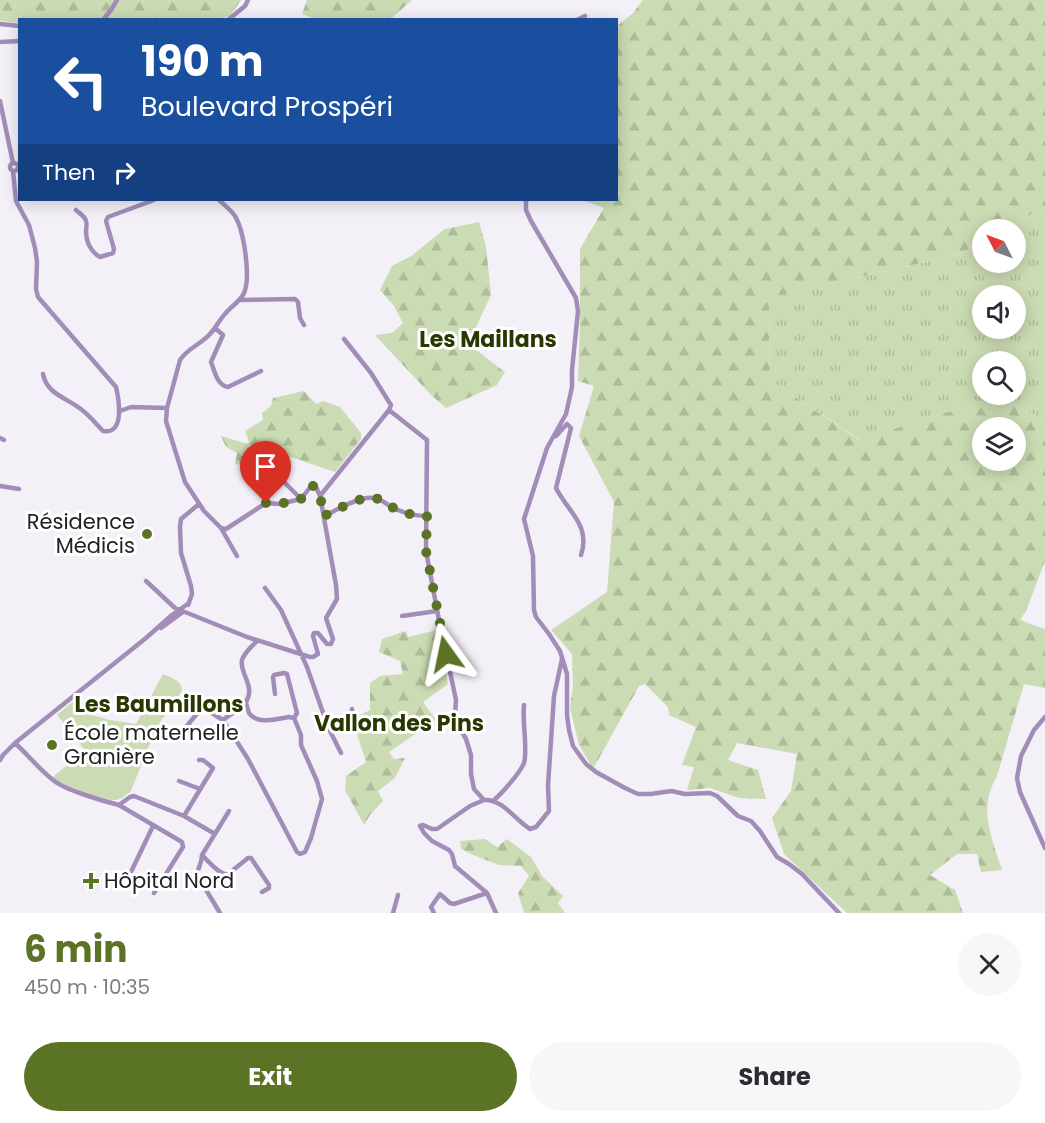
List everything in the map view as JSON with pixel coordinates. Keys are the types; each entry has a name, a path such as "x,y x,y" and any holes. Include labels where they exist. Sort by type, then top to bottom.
{"street":[{"path":"105,18 117,0"},
{"path":"230,18 245,6 248,0"},
{"path":"582,18 585,16"},
{"path":"0,24 18,26"},
{"path":"0,42 18,41"},
{"path":"0,101 17,164 17,170 13,171 16,201 29,225 35,248 38,297 116,387 120,411 117,425 111,431 103,431 82,410 52,392 44,381 43,374"},
{"path":"76,210 87,221 86,235 90,247 94,254 100,257 113,253 114,249 106,221 108,217 150,201"},
{"path":"220,201 231,211 241,229 247,286 240,300 226,312 208,337 184,354 180,360 167,408 166,421 185,482 199,504 221,528 237,556"},
{"path":"526,201 526,210 531,221 576,298 578,311 572,387 566,414 547,448 525,519 533,556 534,610 536,617 560,651 567,674 567,715 573,746 586,764 638,794 671,791 685,794 710,793 717,796 738,816 752,821 777,857 802,874 839,913"},
{"path":"240,300 296,299 304,325"},
{"path":"215,328 223,335 211,362 223,386 228,387 261,371"},
{"path":"320,496 391,405 371,373 344,339"},
{"path":"120,411 131,407 167,408"},
{"path":"389,410 427,440 426,551 456,700 455,714 471,755 474,789 484,800"},
{"path":"545,455 567,424 571,428 556,488 582,529 584,547 581,555"},
{"path":"259,471 276,474 301,499"},
{"path":"0,486 19,489"},
{"path":"146,581 175,608 257,641 313,657 318,654 313,634 316,632 329,645 333,642 326,618 337,599 336,585 320,496 316,487 311,486 301,499 279,504 266,503 226,529 221,528"},
{"path":"324,516 363,498 374,498 408,514 427,516"},
{"path":"0,760 15,743 189,603 192,594 181,553 180,527 181,519 199,504"},
{"path":"264,588 281,610 341,753"},
{"path":"402,616 437,611"},
{"path":"247,637 250,649"},
{"path":"257,641 242,662 249,684 246,703 249,713 258,720 294,718"},
{"path":"496,913 487,893 455,866 449,850 432,841 420,826 437,829 470,806 484,800 494,800 523,825 530,829 536,827 549,811 548,785 554,696 562,658"},
{"path":"275,694 274,675 287,674 297,713 294,718"},
{"path":"224,720 246,703"},
{"path":"494,800 524,763 524,705"},
{"path":"186,727 200,710 205,709 224,720 300,854 304,852 311,838 322,793 302,745 301,735 294,718"},
{"path":"330,729 352,716 352,710"},
{"path":"1045,717 1025,748 1017,778 1020,792 1045,849"},
{"path":"15,743 58,784 119,805 182,842 183,847 154,893"},
{"path":"184,816 213,768 203,760 199,760"},
{"path":"179,781 200,789"},
{"path":"119,805 134,796 184,816 215,834"},
{"path":"220,913 197,875 197,870 202,861 202,855 229,811"},
{"path":"131,872 153,826"},
{"path":"202,855 224,875 251,858 270,885 262,892"},
{"path":"434,913 431,907 440,894 454,904 487,893"},
{"path":"393,913 398,895"}],"green space":[{"path":"0,0 241,0 230,16 220,18 18,18 18,23 0,21"},
{"path":"307,0 412,0 391,18 312,18 302,14"},
{"path":"643,0 1045,0 1045,207 1023,219 972,219 972,247 960,254 769,298 770,380 859,440 972,405 1013,405 1045,420 1045,561 1026,611 1020,620 1045,629 1045,688 1024,684 988,800 988,823 1002,870 981,872 977,854 957,854 930,875 955,890 963,913 847,913 784,854 772,818 791,791 797,754 737,743 728,760 758,770 766,799 739,798 710,788 687,790 694,767 682,765 696,727 669,715 668,707 645,684 639,686 593,769 579,745 570,708 573,685 572,654 551,630 607,592 614,502 579,436 594,386 578,381 580,249 604,208 586,201 618,201 618,25 633,13"},
{"path":"1045,207 1045,420 1013,405 1026,405 1026,351 972,351 972,405 860,440 770,380 769,298 960,254 972,247 972,273 1026,273 1026,219 1023,219"},
{"path":"479,222 486,247 491,295 468,344 505,372 497,385 446,408 375,335 392,333 403,323 394,306 380,290 392,266 411,256 445,229"},
{"path":"304,391 316,404 323,401 340,407 361,433 361,439 335,472 250,445 241,465 235,464 237,453 226,447 221,436 248,444 245,431 263,420 262,413 271,406 273,398"},
{"path":"437,630 448,684 423,702 436,720 389,752 394,759 405,758 395,778 378,791 383,801 364,825 345,790 346,776 366,762 352,719 370,710 370,683 380,676 403,674 400,661 379,652 382,639 406,631 408,637"},
{"path":"163,674 178,682 182,691 156,728 131,791 122,798 111,800 73,788 53,777 85,750 57,715 77,698 82,699 92,715 136,724"},
{"path":"485,839 497,847 507,839 531,857 543,877 563,896 558,903 565,913 524,913 518,893 529,876 521,866 499,865 461,849 460,841"}],"place":[{"name":"Résidence Médicis","path":"147,534"},
{"name":"École maternelle Granière","path":"52,745"},
{"name":"Hôpital Nord","path":"91,881"}],"district":[{"name":"Les Maillans","path":"488,339"},
{"name":"Les Baumillons","path":"159,704"},
{"name":"Vallon des Pins","path":"399,723"}],"route":[{"path":"266,503 279,504 301,499 311,486 314,486 320,496 324,516 363,498 374,498 408,514 427,516 426,551 446,654"}]}
